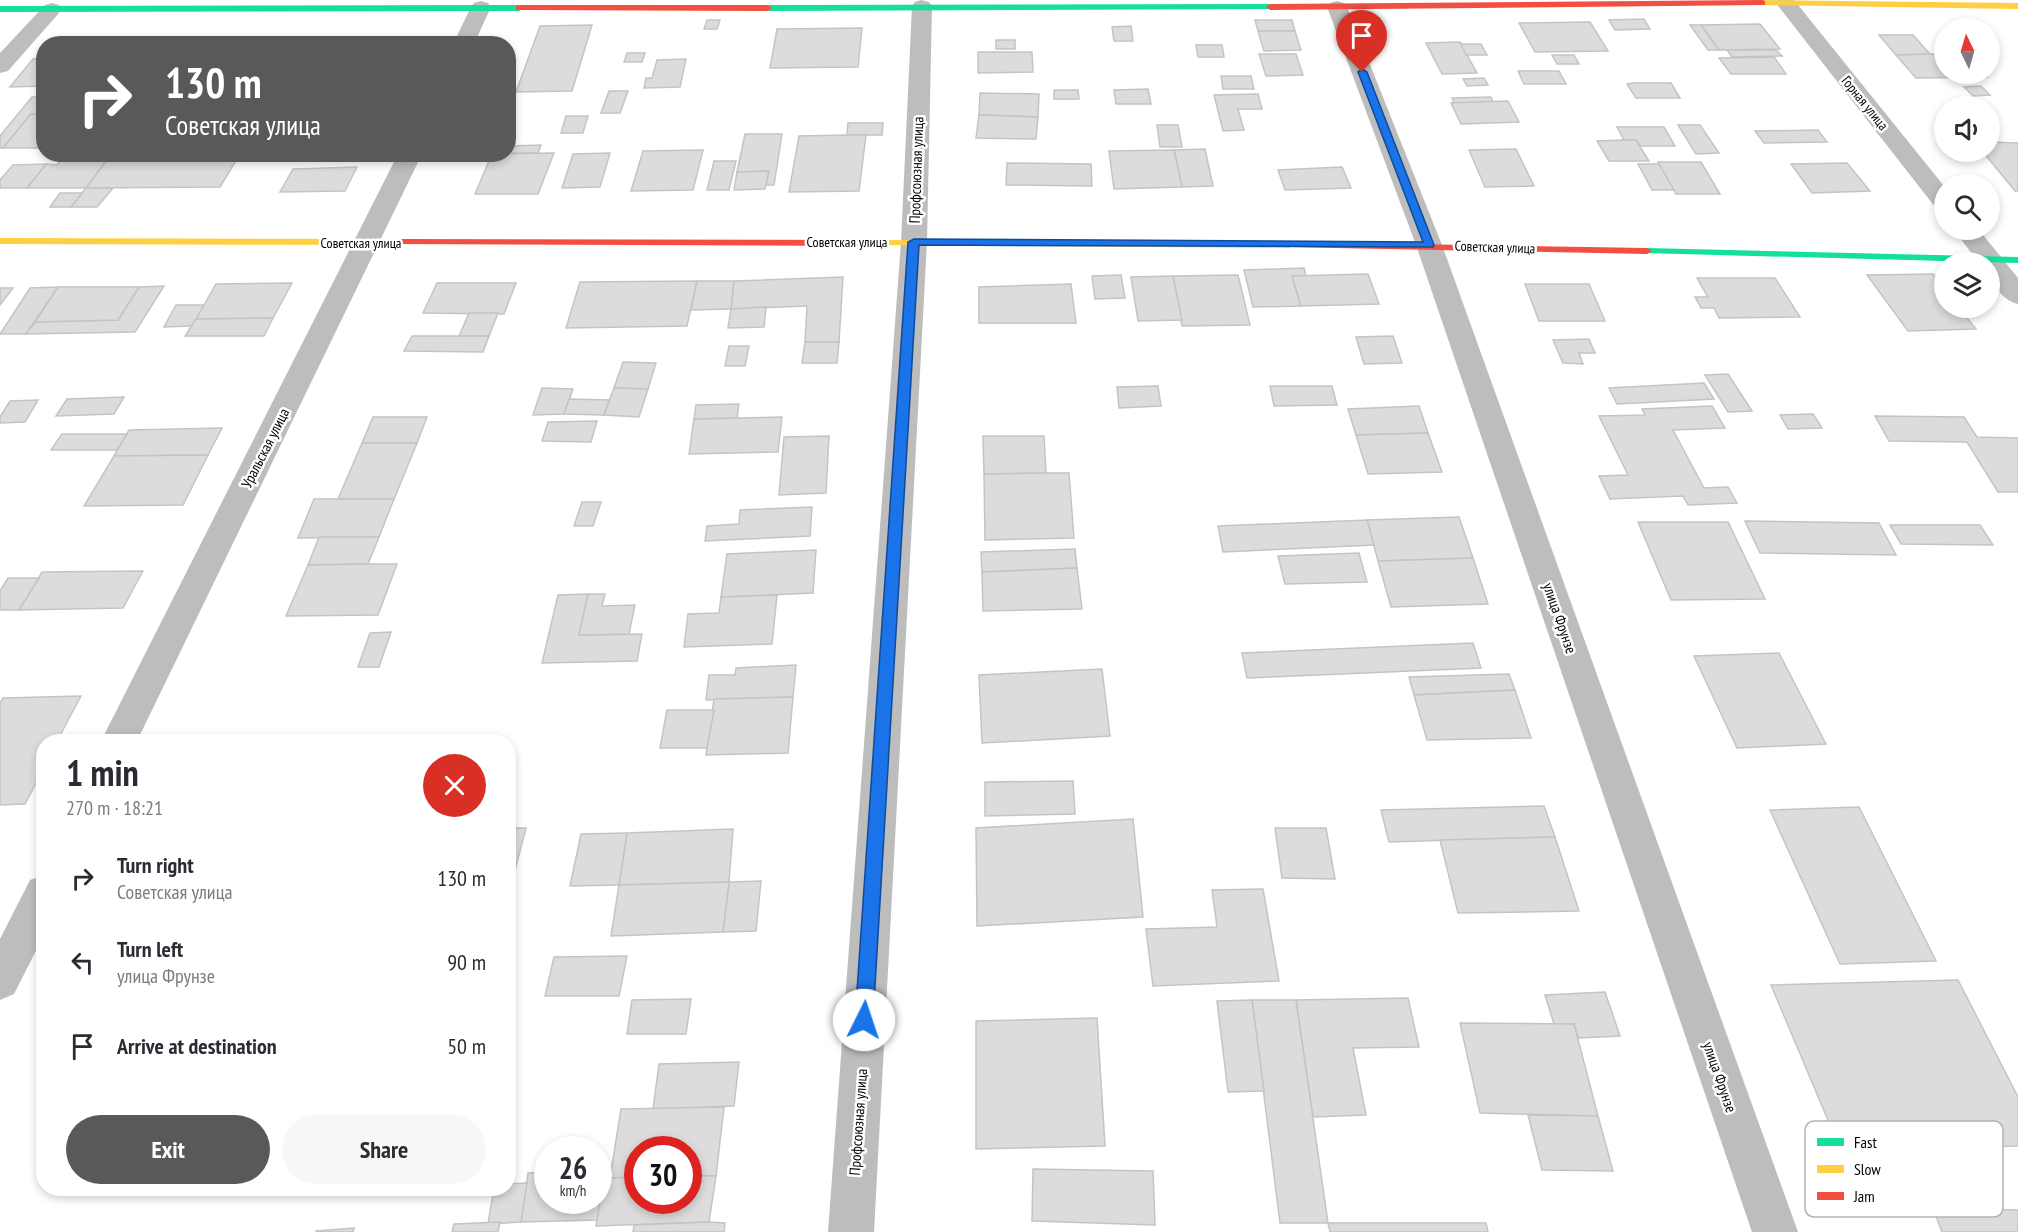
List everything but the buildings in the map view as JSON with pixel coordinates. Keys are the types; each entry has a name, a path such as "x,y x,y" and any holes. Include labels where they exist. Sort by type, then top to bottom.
{"street":[{"path":"0,9 1337,7 1786,3 2018,6"},
{"name":"Горная улица","path":"1786,3 1934,189"},
{"name":"Профсоюзная улица","path":"850,1232 914,242 922,6"},
{"path":"467,36 481,7"},
{"name":"улица Фрунзе","path":"1337,7 1429,245 1774,1232"},
{"path":"0,66 52,9"},
{"name":"Уральская улица","path":"122,734 406,162"},
{"path":"1974,240 1984,252"},
{"name":"Советская улица","path":"0,241 1429,245 1934,259"},
{"name":"Советская улица","path":"2000,261 2018,260"},
{"path":"2000,273 2018,296"},
{"path":"0,980 36,909"}],"traffic: fast":[{"path":"768,8 1270,7"},
{"path":"0,9 519,8"},
{"path":"1647,251 2018,260"}],"traffic: slow":[{"path":"1762,3 2018,6"},
{"path":"0,241 400,242"},
{"path":"868,243 1289,245"}],"traffic: jam":[{"path":"1270,7 1762,3"},
{"path":"519,8 768,8"},
{"path":"400,242 868,243"},
{"path":"1289,245 1647,251"}],"route":[{"path":"864,1020 914,242 1429,245 1362,72"}]}
